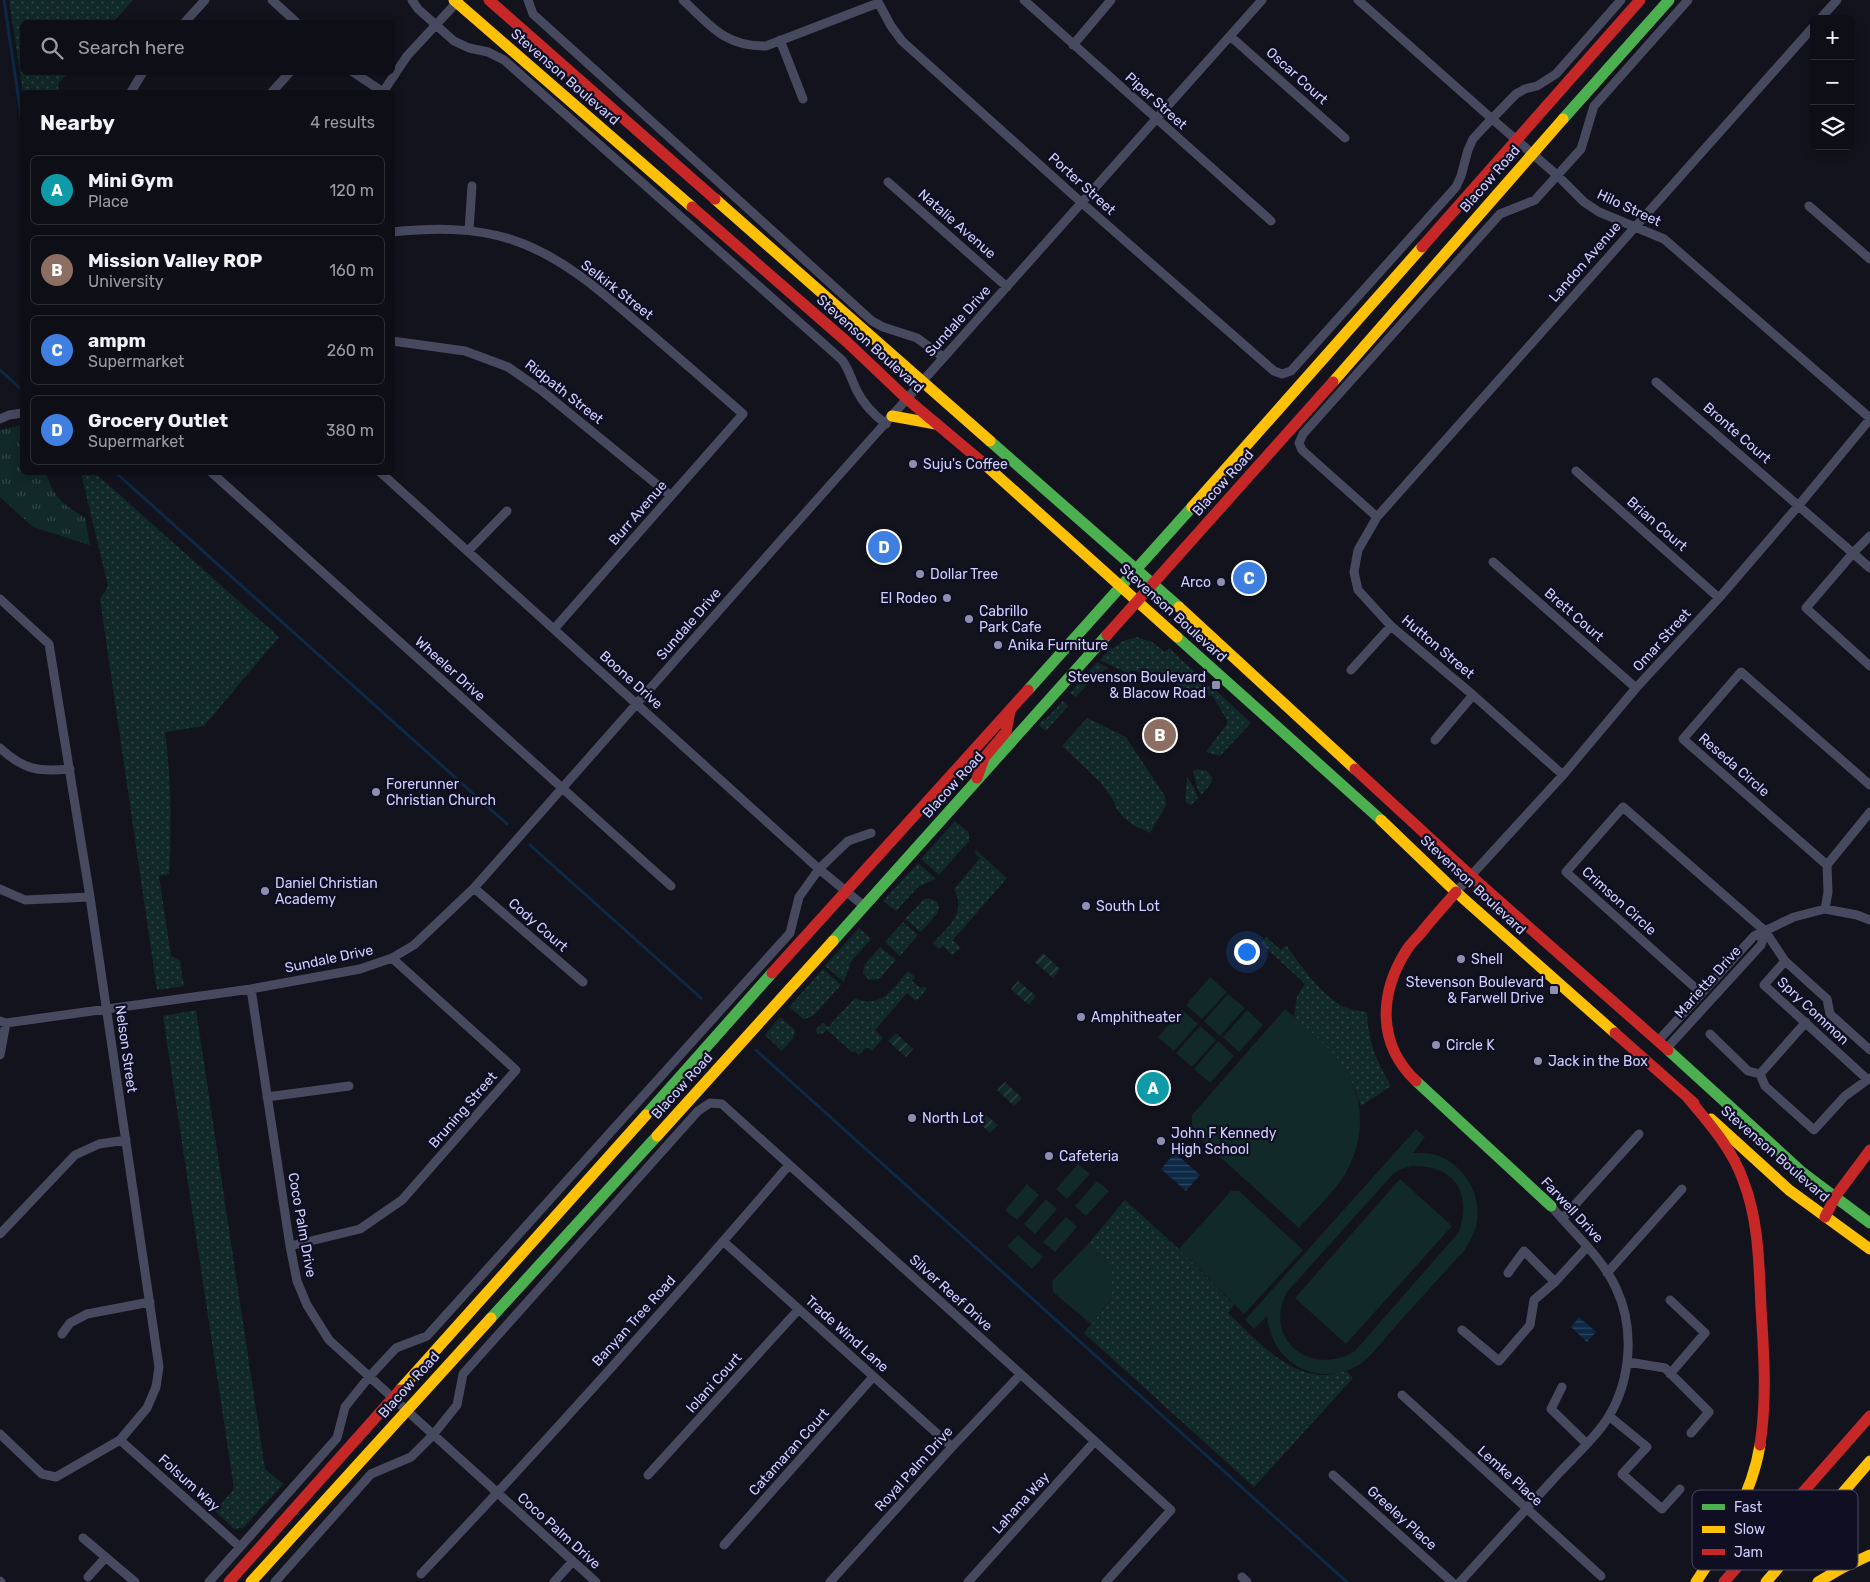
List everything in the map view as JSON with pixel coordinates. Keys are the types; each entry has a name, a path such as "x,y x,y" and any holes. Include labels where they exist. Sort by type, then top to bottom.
{"main road":[{"name":"Stevenson Boulevard","path":"489,0 1153,584 1472,876 1803,1173 1870,1223"},
{"name":"Blacow Road","path":"229,1582 845,891 1121,588 1640,0"},
{"name":"Blacow Road","path":"251,1582 975,783 1284,438 1532,153 1669,0"},
{"name":"Stevenson Boulevard","path":"456,1 847,342 936,424 989,468 1382,821 1456,892 1789,1190 1870,1249"},
{"path":"889,420 936,424"},
{"path":"975,783 984,758 1006,732 1010,709"},
{"name":"Farwell Drive","path":"1456,892 1406,950 1390,984 1384,1017 1391,1045 1406,1071 1551,1206"},
{"path":"1688,1098 1724,1144 1742,1178 1754,1213 1759,1252 1765,1393 1763,1428 1758,1457 1748,1490"},
{"path":"1825,1217 1835,1197 1870,1150"},
{"path":"1805,1490 1869,1417"},
{"path":"1845,1490 1870,1461"},
{"path":"1858,1561 1870,1556"},
{"path":"1696,1582 1703,1570"},
{"path":"1724,1582 1735,1570"},
{"path":"1766,1582 1776,1570"},
{"path":"1818,1582 1839,1570"}],"street":[{"path":"187,20 206,0"},
{"path":"272,0 294,20"},
{"name":"Stevenson Boulevard","path":"412,0 418,9 454,41 469,48 488,52 504,60 519,73 842,360 865,403 889,420"},
{"name":"Stevenson Boulevard","path":"528,0 533,14 872,321 883,327 917,338 943,358"},
{"path":"683,0 724,37 739,44 752,46 766,46 877,1"},
{"name":"Piper Street","path":"1024,0 1271,221"},
{"path":"1073,45 1111,0"},
{"name":"Sundale Drive","path":"3,1022 251,990 360,969 392,958 414,945 474,888 1262,0"},
{"name":"Hilo Street","path":"1358,0 1558,176 1584,202 1599,212 1664,240 1685,256 1870,419"},
{"name":"Blacow Road","path":"1282,374 1291,371 1456,186 1473,139 1491,118 1516,94 1537,86 1556,74 1622,0"},
{"path":"1377,517 1302,450 1299,443 1303,434 1500,214 1535,200 1558,176 1581,149 1594,106 1688,0"},
{"path":"1824,15 1837,0"},
{"path":"395,74 407,56 436,26 456,1"},
{"name":"Porter Street","path":"877,1 902,40 1082,203 1274,371 1282,374"},
{"name":"Landon Avenue","path":"1377,517 1810,30"},
{"name":"Oscar Court","path":"1230,36 1345,138"},
{"path":"780,40 803,99"},
{"path":"132,90 141,75"},
{"path":"274,90 287,75"},
{"path":"358,75 380,90"},
{"path":"384,90 394,75"},
{"name":"Natalie Avenue","path":"888,182 1007,287"},
{"path":"470,230 472,186"},
{"path":"1810,206 1870,259"},
{"name":"Selkirk Street","path":"395,232 433,228 470,230 513,240 548,256 592,284 743,414"},
{"name":"Ridpath Street","path":"395,341 465,351 508,367 541,390 671,496"},
{"name":"Bronte Court","path":"1656,382 1870,568"},
{"path":"0,419 20,413"},
{"name":"Burr Avenue","path":"554,629 743,414"},
{"name":"Omar Street","path":"1472,876 1563,775 1636,688 1719,598 1799,506 1870,419"},
{"name":"Brian Court","path":"1576,471 1719,598"},
{"name":"Wheeler Drive","path":"214,475 671,886"},
{"name":"Boone Drive","path":"383,475 819,869 864,906"},
{"path":"468,551 507,511"},
{"name":"Hutton Street","path":"1377,517 1358,550 1354,572 1358,590 1391,626 1473,695 1563,775"},
{"path":"1870,536 1806,608 1870,666"},
{"name":"Brett Court","path":"1493,562 1636,688"},
{"name":"Nelson Street","path":"0,599 49,644 90,897 159,1367 156,1387 147,1408 120,1440 56,1477 42,1474 0,1434"},
{"path":"1351,670 1391,626"},
{"name":"Reseda Circle","path":"1827,865 1683,739 1741,672 1870,785"},
{"path":"1435,740 1473,695"},
{"path":"0,748 7,755 31,770 70,769"},
{"name":"Crimson Circle","path":"1700,993 1566,872 1623,807 1765,931"},
{"path":"1825,909 1828,892 1827,865 1870,812"},
{"name":"Blacow Road","path":"209,1582 337,1438 345,1407 369,1377 396,1348 427,1336 790,933 799,897 819,869 848,842 871,834"},
{"name":"Farwell Drive","path":"1456,892 1472,876"},
{"name":"Cody Court","path":"474,888 583,982"},
{"path":"0,889 25,900 90,897"},
{"name":"Marietta Drive","path":"1662,1045 1700,993 1754,936 1794,917 1825,909 1856,915 1870,920"},
{"name":"Marietta Drive","path":"1662,1045 1761,945 1765,931"},
{"name":"Spry Common","path":"1765,931 1785,961 1828,999 1830,1014 1870,1050"},
{"name":"Bruning Street","path":"290,1246 360,1229 402,1200 516,1070 392,958"},
{"name":"Spry Common","path":"1785,961 1764,985 1868,1078"},
{"name":"Coco Palm Drive","path":"251,990 290,1246 297,1281 307,1305 329,1340 596,1582"},
{"path":"0,1055 3,1022"},
{"path":"1760,1074 1806,1022"},
{"path":"1710,1034 1748,1071 1760,1074"},
{"path":"1760,1074 1765,1086 1814,1130 1845,1096 1868,1078"},
{"path":"268,1097 349,1086"},
{"name":"Blacow Road","path":"275,1582 371,1474 411,1457 433,1435 457,1405 463,1374 698,1111 710,1102"},
{"name":"Silver Reef Drive","path":"710,1102 722,1104 1171,1510 1106,1582"},
{"path":"1562,1219 1639,1134"},
{"path":"0,1234 75,1154 99,1144 126,1140"},
{"name":"Banyan Tree Road","path":"422,1574 497,1494 789,1165"},
{"path":"1607,1272 1682,1189"},
{"name":"Farwell Drive","path":"1460,1582 1609,1416 1624,1380 1628,1362 1628,1333 1622,1304 1616,1288 1607,1272 1551,1206"},
{"name":"Trade Wind Lane","path":"723,1241 952,1447"},
{"path":"1462,1330 1499,1361 1530,1325 1534,1300 1555,1282 1587,1247"},
{"path":"1508,1273 1524,1251 1555,1282"},
{"path":"1670,1300 1705,1333 1670,1374"},
{"path":"62,1334 70,1323 87,1314 150,1302"},
{"name":"Iolani Court","path":"648,1475 799,1310"},
{"path":"1628,1362 1665,1368 1709,1412 1691,1433"},
{"name":"Royal Palm Drive","path":"830,1582 1020,1375"},
{"name":"Catamaran Court","path":"724,1545 873,1376"},
{"path":"1562,1387 1551,1409 1586,1443"},
{"name":"Lemke Place","path":"1402,1395 1600,1576"},
{"path":"1609,1416 1647,1447 1622,1474 1662,1509 1680,1489"},
{"name":"Folsum Way","path":"120,1440 240,1547"},
{"name":"Lahana Way","path":"968,1582 1094,1442"},
{"name":"Greeley Place","path":"1333,1475 1452,1582"},
{"path":"83,1538 135,1582"},
{"path":"88,1577 106,1557"},
{"path":"554,1582 573,1561"}],"green space":[{"path":"9,0 133,0 115,20 20,20 20,72"},
{"path":"20,75 66,75 58,84 59,90 23,90"},
{"path":"20,425 20,475 47,475 52,489 60,500 85,518 90,545 33,527 0,497 0,430"},
{"path":"81,475 97,475 279,637 204,726 165,732 170,785 170,856 169,874 159,876 171,956 180,960 184,986 157,990 100,599 108,586"},
{"path":"1137,637 1152,642 1165,652 1169,648 1197,674 1202,686 1187,695 1169,680 1131,670 1129,674 1100,660 1111,647 1112,649 1123,641"},
{"path":"1097,662 1108,668 1096,675 1076,697 1070,693"},
{"path":"1210,685 1251,723 1220,756 1206,752 1227,724 1227,720 1212,695 1209,696 1206,688"},
{"path":"1063,701 1068,706 1046,731 1038,725 1046,719"},
{"path":"1087,718 1126,737 1165,796 1166,805 1150,833 1133,825 1123,817 1101,783 1062,746"},
{"path":"1197,769 1207,771 1212,777 1211,784 1201,795 1193,771"},
{"path":"1187,777 1198,798 1191,805 1185,801"},
{"path":"955,821 969,833 969,841 939,875 921,859"},
{"path":"976,850 1007,878 953,940 961,948 952,955 943,946 940,949 933,943 950,925 957,913 957,898 954,889 980,858 975,853"},
{"path":"918,863 936,879 919,886 896,911 883,901"},
{"path":"924,899 934,900 939,908 936,915 921,932 905,919"},
{"path":"903,922 918,935 900,956 885,942"},
{"path":"859,928 871,939 851,962 844,982 825,966"},
{"path":"1266,937 1281,950 1286,945 1312,979 1335,1002 1347,1008 1367,1012 1369,1033 1374,1050 1391,1086 1361,1106 1350,1078 1335,1056 1294,1017 1297,996 1305,984 1262,944"},
{"path":"880,947 896,960 879,979 869,980 863,973 865,964"},
{"path":"1043,953 1060,969 1053,978 1035,962"},
{"path":"823,969 841,985 813,1016 804,1019 789,1007"},
{"path":"908,971 915,977 912,981 921,988 924,986 927,989 916,1001 907,993 875,1030 883,1038 872,1051 867,1047 859,1055 854,1051 852,1052 827,1030 822,1034 817,1034 816,1029 823,1023 828,1027 855,998 864,1001 879,999 886,995"},
{"path":"1210,977 1227,992 1202,1019 1186,1005"},
{"path":"1018,981 1036,996 1029,1005 1011,989"},
{"path":"1228,994 1245,1008 1220,1036 1204,1021"},
{"path":"1285,1009 1319,1039 1342,1064 1356,1094 1360,1110 1357,1144 1344,1176 1329,1196 1299,1228 1192,1132 1192,1115"},
{"path":"196,1010 265,1469 283,1484 243,1528 234,1529 215,1511 234,1489 163,1016"},
{"path":"1182,1010 1198,1024 1174,1051 1158,1037"},
{"path":"1247,1010 1263,1025 1239,1052 1223,1037"},
{"path":"780,1017 795,1030 793,1038 782,1051 765,1035"},
{"path":"1200,1026 1216,1040 1192,1067 1176,1053"},
{"path":"896,1033 913,1049 906,1057 888,1041"},
{"path":"1218,1041 1234,1056 1210,1083 1194,1069"},
{"path":"1005,1082 1022,1098 1014,1106 997,1090"},
{"path":"980,1110 998,1125 990,1133 973,1117"},
{"path":"1416,1129 1425,1137 1413,1153 1436,1155 1447,1160 1464,1175 1475,1195 1477,1218 1474,1233 1464,1251 1371,1354 1356,1367 1330,1374 1305,1370 1290,1361 1280,1351 1270,1331 1267,1316 1254,1329 1245,1320","holes":["1412,1166 1439,1170 1449,1176 1461,1194 1463,1205 1459,1232 1355,1351 1338,1358 1322,1360 1308,1357 1295,1349 1286,1338 1281,1325 1281,1309 1287,1292 1393,1174 1401,1169"]},
{"path":"1078,1164 1090,1174 1067,1199 1056,1189"},
{"path":"1400,1179 1452,1226 1346,1344 1295,1298"},
{"path":"1097,1181 1109,1191 1086,1216 1075,1206"},
{"path":"1027,1184 1039,1195 1017,1220 1005,1210"},
{"path":"1231,1191 1239,1191 1303,1250 1244,1314 1179,1249"},
{"path":"1046,1199 1057,1209 1035,1234 1024,1224"},
{"path":"1125,1200 1179,1249 1234,1305 1228,1313 1273,1354 1298,1370 1312,1374 1327,1375 1346,1371 1353,1378 1254,1487 1084,1333 1112,1298 1112,1269 1088,1244"},
{"path":"1066,1217 1077,1227 1055,1252 1043,1242"},
{"path":"1018,1235 1043,1257 1032,1269 1007,1246"},
{"path":"1088,1244 1112,1269 1112,1298 1091,1324 1053,1292 1052,1281"}],"water":[{"path":"1175,1153 1200,1175 1186,1191 1161,1169"},
{"path":"1579,1317 1596,1332 1587,1342 1571,1327"}],"waterway":[{"path":"4,0 20,108"},
{"path":"0,370 20,388"},
{"path":"118,475 507,824"},
{"path":"530,845 701,998"},
{"path":"756,1050 1347,1582"}],"traffic: fast":[{"path":"1563,119 1669,0"},
{"path":"990,441 1179,607"},
{"path":"1028,690 1192,507"},
{"path":"833,941 1107,635"},
{"path":"1177,637 1381,820"},
{"path":"646,1115 772,973"},
{"path":"1668,1050 1803,1173 1870,1223"},
{"path":"1416,1081 1551,1206"},
{"path":"491,1318 657,1136"}],"traffic: slow":[{"path":"454,0 692,207"},
{"path":"1333,382 1563,119"},
{"path":"715,199 990,441"},
{"path":"1192,507 1422,247"},
{"path":"892,416 936,424"},
{"path":"982,462 1177,637"},
{"path":"1179,607 1355,769"},
{"path":"1381,820 1456,892 1615,1033"},
{"path":"657,1136 833,941"},
{"path":"400,1390 646,1115"},
{"path":"1711,1119 1789,1190 1870,1249"},
{"path":"251,1582 491,1318"},
{"path":"1748,1490 1760,1445"},
{"path":"1845,1490 1870,1461"},
{"path":"1858,1561 1870,1555"},
{"path":"1696,1582 1704,1570"},
{"path":"1766,1582 1776,1570"},
{"path":"1818,1582 1839,1570"}],"traffic: jam":[{"path":"489,0 715,199"},
{"path":"1422,247 1640,0"},
{"path":"692,207 847,342 907,399 982,462"},
{"path":"1107,635 1333,382"},
{"path":"772,973 1028,690"},
{"path":"977,778 984,758 1006,732 1010,711"},
{"path":"1355,769 1471,876 1668,1050"},
{"path":"1416,1081 1403,1067 1394,1051 1386,1018 1387,1001 1397,967 1408,948 1456,892"},
{"path":"1615,1033 1694,1103"},
{"path":"1688,1098 1733,1158 1743,1180 1752,1211 1759,1259 1764,1359 1764,1411 1760,1445"},
{"path":"1825,1217 1835,1197 1870,1150"},
{"path":"229,1582 400,1390"},
{"path":"1805,1490 1870,1416"},
{"path":"1724,1582 1735,1570"}],"place":[{"name":"Suju's Coffee","path":"913,464"},
{"name":"Grocery Outlet","path":"884,547"},
{"name":"Dollar Tree","path":"920,574"},
{"name":"ampm","path":"1249,578"},
{"name":"Arco","path":"1221,582"},
{"name":"El Rodeo","path":"947,598"},
{"name":"Cabrillo Park Cafe","path":"969,619"},
{"name":"Anika Furniture","path":"998,645"},
{"name":"Stevenson Boulevard & Blacow Road","path":"1216,685"},
{"name":"Mission Valley ROP","path":"1160,735"},
{"name":"Forerunner Christian Church","path":"376,792"},
{"name":"Daniel Christian Academy","path":"265,891"},
{"name":"South Lot","path":"1086,906"},
{"name":"Shell","path":"1461,959"},
{"name":"Stevenson Boulevard & Farwell Drive","path":"1554,990"},
{"name":"Amphitheater","path":"1081,1017"},
{"name":"Circle K","path":"1436,1045"},
{"name":"Jack in the Box","path":"1538,1061"},
{"name":"Mini Gym","path":"1153,1088"},
{"name":"North Lot","path":"912,1118"},
{"name":"John F Kennedy High School","path":"1161,1141"},
{"name":"Cafeteria","path":"1049,1156"}]}
